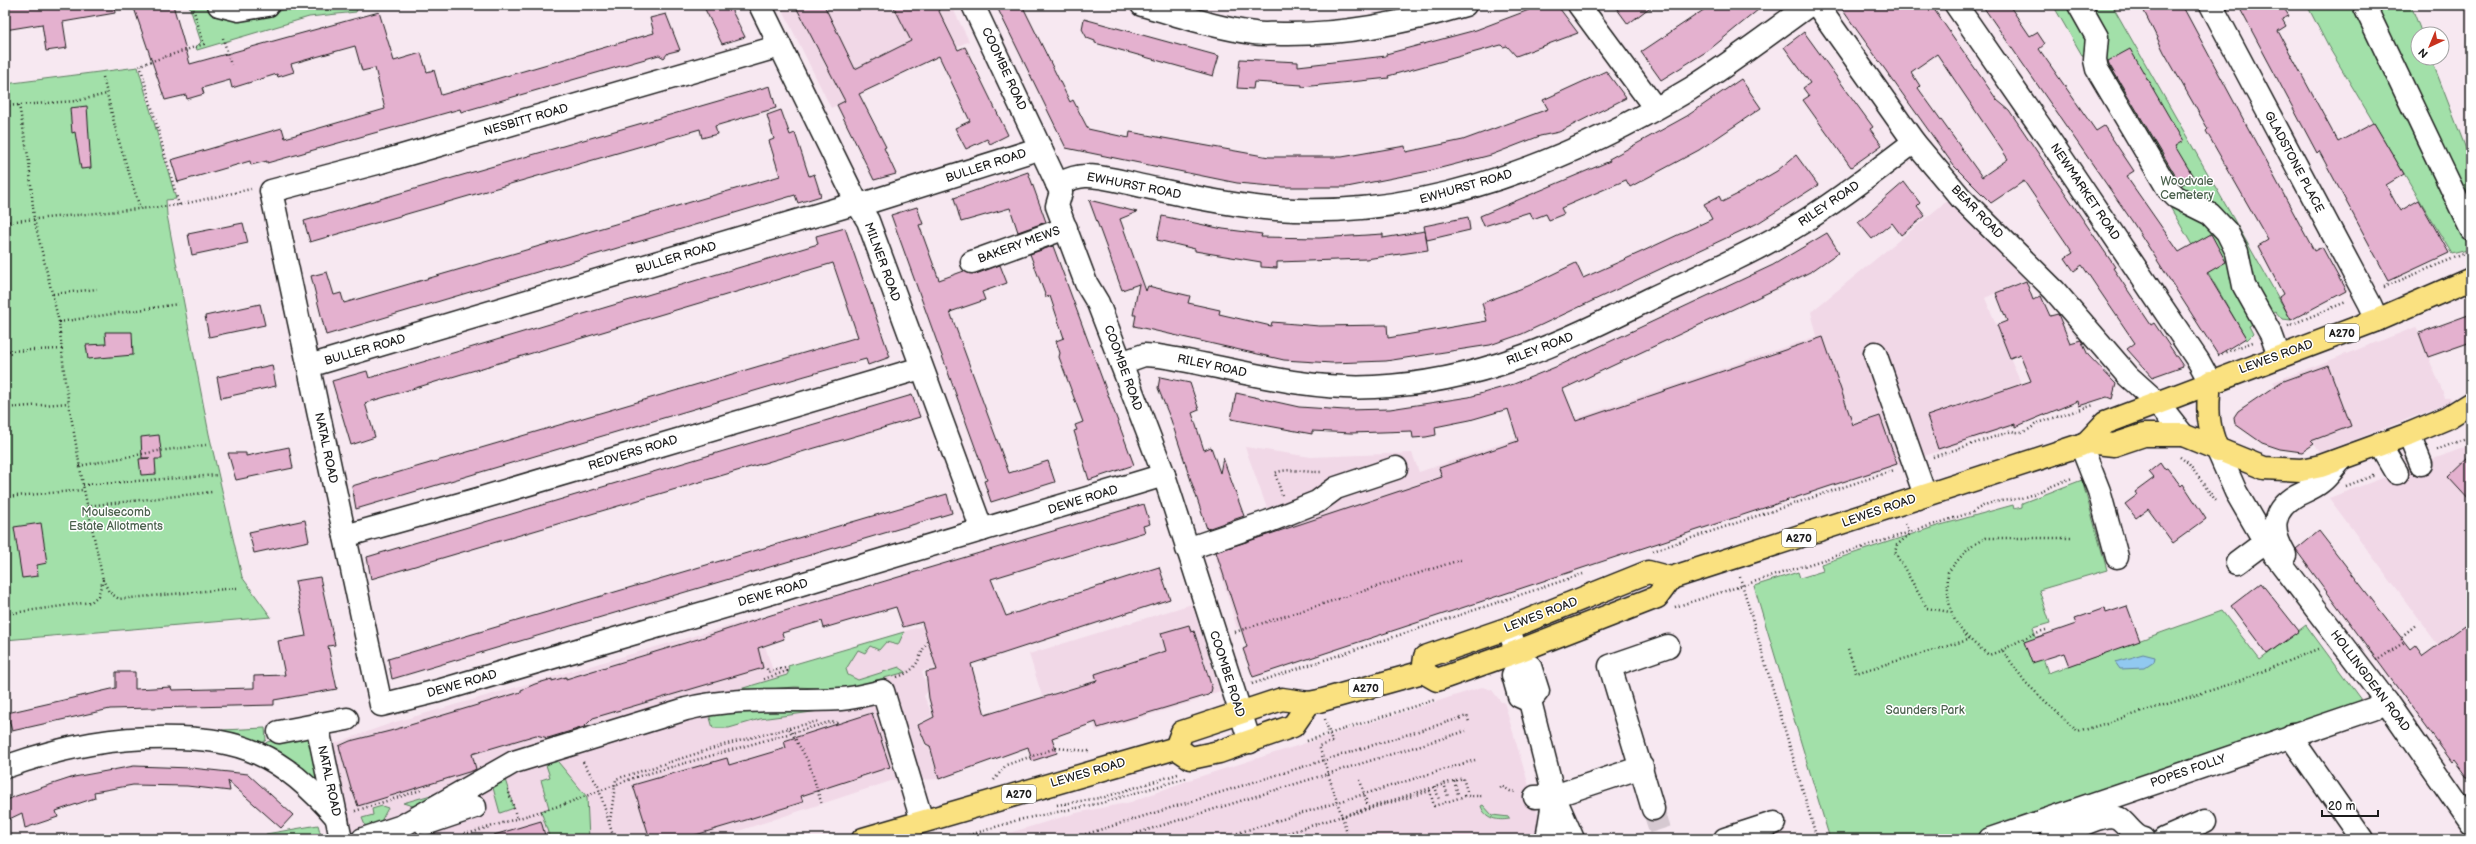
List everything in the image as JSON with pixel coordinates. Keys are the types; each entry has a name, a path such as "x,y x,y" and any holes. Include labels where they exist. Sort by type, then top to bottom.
{"main road":[{"name":"LEWES ROAD","path":"2084,443 2105,423 2376,320 2468,283"},
{"path":"2210,382 2207,407 2209,430 2218,451"},
{"name":"LEWES ROAD","path":"1423,672 1425,657 1509,628 1648,572 1671,578 1734,559 2084,443 2114,445 2144,435 2183,435 2218,451 2264,468 2289,470 2310,469 2409,434 2447,418 2471,404"},
{"path":"1423,672 1437,680 1518,657 1657,597 1671,578"},
{"name":"A270","path":"1176,748 1182,732 1239,712 1282,699 1314,702 1423,672"},
{"path":"1176,748 1191,758 1250,742 1293,726 1314,702"},
{"name":"LEWES ROAD","path":"863,839 885,836 922,821 1176,748"}],"street":[{"path":"219,5 239,10 268,5"},
{"name":"MILNER ROAD","path":"760,5 857,203 868,221 982,530"},
{"name":"COOMBE ROAD","path":"973,5 1042,148 1061,192 1058,206 1086,283 1098,303 1164,475 1239,712 1250,742"},
{"path":"1142,5 1229,29 1256,34 1299,34 1346,31 1387,24 1465,5"},
{"path":"1579,5 1655,108"},
{"name":"EWHURST ROAD","path":"1057,184 1077,176 1092,176 1213,202 1298,211 1334,210 1417,201 1499,179 1554,158 1655,108 1722,68 1809,5"},
{"name":"BEAR ROAD","path":"1817,5 1914,142 1961,198 2029,264 2128,376 2158,403 2183,435"},
{"name":"NEWMARKET ROAD","path":"1956,5 2074,175 2199,362 2210,382"},
{"path":"2079,5 2097,37 2096,60 2101,76 2168,189 2176,197 2210,214 2231,238 2237,252 2244,286 2271,334 2280,356"},
{"name":"GLADSTONE PLACE","path":"2210,5 2370,304 2376,320"},
{"path":"2364,5 2471,229"},
{"name":"NESBITT ROAD","path":"271,191 381,162 780,46"},
{"name":"RILEY ROAD","path":"1121,363 1144,355 1159,356 1278,380 1341,387 1407,384 1471,374 1576,336 1789,230 1873,174 1914,142"},
{"name":"BULLER ROAD","path":"308,366 857,203 866,203 1042,148"},
{"name":"NATAL ROAD","path":"271,191 381,706"},
{"name":"BAKERY MEWS","path":"972,262 1066,228"},
{"path":"1875,353 1925,495"},
{"name":"REDVERS ROAD","path":"345,536 486,497 921,368"},
{"path":"2409,434 2421,464"},
{"path":"2084,443 2091,471 2099,490 2117,557"},
{"path":"2380,444 2397,473"},
{"name":"HOLLINGDEAN ROAD","path":"2218,451 2236,492 2265,542 2386,701 2471,823"},
{"path":"2301,590 2298,574 2284,554 2275,533 2274,525 2277,514 2284,504 2321,482 2342,458"},
{"path":"1188,549 1267,522 1317,502 1336,488 1396,468"},
{"name":"DEWE ROAD","path":"381,706 982,530 1164,475"},
{"path":"2237,563 2265,542"},
{"path":"1509,628 1518,657 1513,675 1519,696 1530,701 1537,795 1547,839"},
{"path":"1653,809 1642,767 1610,666 1668,646"},
{"path":"363,839 402,826 502,770 534,755 706,704 789,698 841,699 883,691 922,821"},
{"name":"POPES FOLLY","path":"1990,839 2372,709 2386,701"},
{"path":"279,732 347,719"},
{"name":"NATAL ROAD","path":"317,724 341,839"},
{"path":"2292,735 2295,743 2362,839"},
{"path":"6,766 63,748 108,740 163,738 220,740 250,750 277,763 320,798 337,818"},
{"path":"1537,795 1642,767"},
{"path":"2116,818 2125,800 2122,794"},
{"path":"1537,795 1574,839"},
{"path":"402,826 427,824 475,807"},
{"path":"2052,839 2094,821 2112,816 2136,835 2144,839"},
{"path":"1726,839 1774,823"},
{"path":"2164,839 2203,827"}],"path":[{"path":"179,206 140,65 204,44 192,5"},
{"path":"223,38 231,65"},
{"path":"103,78 140,208"},
{"path":"5,106 76,101 107,94"},
{"path":"19,105 29,162 34,219 59,322 65,381 87,506 103,580 109,592 119,598 237,588"},
{"path":"5,222 140,208 179,206 249,190 271,191"},
{"path":"53,294 97,289"},
{"path":"59,322 178,304"},
{"path":"5,351 62,349"},
{"path":"5,408 69,403"},
{"path":"80,466 158,451 206,445"},
{"path":"1674,607 1908,531 1973,512 1982,506 2006,498 2016,499 2091,471"},
{"path":"83,485 218,475"},
{"path":"5,497 84,490"},
{"path":"87,506 212,492"},
{"path":"1896,505 1910,534 1897,545 1895,552 1927,608 1950,612"},
{"path":"2046,630 2023,638 2003,651 1989,655 1968,640 1950,612 1948,572 1964,551 1974,543 1986,538 2072,538"},
{"path":"1216,638 1463,559"},
{"path":"1734,559 1818,839"},
{"path":"5,614 91,602 98,596 103,580"},
{"path":"2363,670 2403,643 2400,637 2417,624"},
{"path":"2003,651 2026,683 2078,732 2234,683 2322,646 2337,637"},
{"path":"1848,649 1856,673 1968,640"},
{"path":"1299,743 1442,697"},
{"path":"1314,702 1332,742 1320,746 1347,832"},
{"path":"1070,839 1323,759 1467,716 1469,722"},
{"path":"456,833 470,834 565,804 636,777 830,722 840,723"},
{"path":"610,821 616,779 727,744 789,728 809,763 822,805"},
{"path":"1118,839 1466,731"},
{"path":"1218,839 1475,760"},
{"path":"582,761 598,786 610,821 614,839"},
{"path":"502,770 517,819"},
{"path":"1054,806 1105,797 1182,773"},
{"path":"957,839 1018,820 1101,803 1188,778"},
{"path":"1269,839 1454,780 1463,778 1467,791"},
{"path":"1360,780 1368,807"},
{"path":"1454,780 1458,794"},
{"path":"1444,783 1448,797"},
{"path":"1435,786 1439,800"},
{"path":"1500,788 1502,786 1510,791 1537,795"},
{"path":"1341,816 1430,791 1434,806 1465,796 1482,796"}],"shaded area":[{"path":"780,5 951,5 969,41 831,108"},
{"path":"1948,200 2026,279 1985,298 2036,419 1858,478 1844,439 1237,628 1208,531 1268,511 1245,447 1311,457 1412,453 1419,472 1817,336 1811,312"},
{"path":"2416,327 2445,398 2450,398 2452,402 2320,453 2273,382"},
{"path":"2471,445 2471,619 2438,645 2329,498"},
{"path":"1192,604 1220,691 1199,698 1199,700 1096,731 1082,685 1042,696 1029,654"},
{"path":"969,612 937,668 922,671 928,691 924,696 933,716 917,723 925,746 929,746 939,779 891,781 714,839 352,839 330,745 392,723 756,618 773,671"},
{"path":"1482,687 1492,690 1501,702 1504,702 1537,813 1558,833 1559,839 989,839 1076,813 1131,802 1189,780"}],"green space":[{"path":"189,5 206,5 210,10 258,18 297,5 359,5 356,12 309,17 197,50 196,47 201,42"},
{"name":"Woodvale Cemetery","path":"2053,5 2112,5 2291,320 2282,319 2275,311 2249,326 2253,334 2247,340"},
{"path":"2307,5 2411,5 2419,26 2410,26 2410,66 2434,66 2471,162 2471,249 2452,254 2328,46"},
{"name":"Moulsecomb Estate Allotments","path":"138,67 176,199 166,200 167,215 209,434 242,577 271,617 5,640 5,84"},
{"name":"Saunders Park","path":"2082,480 2107,570 2039,590 2050,623 2033,628 2048,673 2222,611 2260,660 2306,625 2364,704 1967,839 1830,839 1754,586 1798,572 1800,578 1823,571 1821,564 1937,526 2013,505 2014,509 2022,507 2022,503"},
{"path":"904,632 898,645 886,642 879,650 870,646 865,653 858,650 846,669 848,675 858,680 899,667 906,672 845,689 795,687 730,692 787,675 789,671 788,666"},
{"path":"706,704 842,708 760,719 729,728 713,728"},
{"path":"265,728 266,740 258,746 223,733 222,730"},
{"path":"308,732 320,791 260,748 267,742"},
{"path":"549,751 587,797 589,839 550,839 541,811 549,808 541,780 550,777 542,753"},
{"path":"502,770 514,808 500,813 490,777"},
{"path":"459,787 419,808 403,803"},
{"path":"1483,805 1492,815 1509,817 1509,819 1501,820 1492,818 1483,810 1481,806"},
{"path":"382,806 388,808 379,825 367,830 362,818 373,815 372,809"},
{"path":"318,825 322,839 266,839 266,834"}],"water":[{"path":"2143,654 2155,657 2154,662 2145,668 2120,669 2115,662"}],"building":[{"path":"5,5 114,5 115,13 63,22 67,48 46,51 42,24 5,30"},
{"path":"133,5 173,5 190,64 379,12 394,61 421,53 427,72 434,70 441,95 654,33 650,18 666,14 680,50 668,53 664,58 659,55 461,112 460,109 267,163 267,161 251,165 250,161 178,182 171,160 282,128 285,138 385,109 375,68 362,71 355,46 291,64 294,72 278,77 277,74 232,88 230,80 202,88 204,94 187,99 186,95 165,100"},
{"path":"703,5 729,5 745,37 722,44"},
{"path":"795,5 824,5 855,69 911,41 893,5 936,5 958,50 965,47 1008,135 990,144 987,139 966,149 955,128 970,121 939,56 859,94 886,147 884,148 896,174 874,180 837,105 845,101"},
{"path":"996,5 1022,5 1070,102 1073,100 1088,129 1129,138 1130,132 1269,157 1342,157 1405,146 1406,152 1463,140 1548,109 1543,100 1606,71 1626,98 1559,132 1540,136 1491,155 1429,171 1347,187 1283,187 1237,183 1066,148"},
{"path":"1542,5 1557,5 1578,33 1516,56 1507,46 1503,47 1501,45 1388,76 1389,78 1302,87 1302,85 1254,82 1253,89 1237,88 1240,59 1298,62 1298,66 1386,56 1386,54 1476,30"},
{"path":"1614,5 1653,5 1628,24"},
{"path":"1711,5 1764,5 1709,50 1661,80 1641,52"},
{"path":"1839,5 1931,5 1997,100 2009,110 2115,267 2113,268 2151,325 2154,323 2183,366 2152,377 2127,349 2135,343 2082,265 2074,271 2065,258 2073,253 2024,181 1991,203 1954,166","holes":["1937,54 2008,159 1982,177 1918,88 1920,86 1911,72"]},
{"path":"1982,5 2009,5 2030,36 2037,32 2045,44 2039,49 2096,131 2104,126 2134,171 2126,176 2179,252 2211,234 2226,262 2207,273 2246,338 2218,355 2132,221"},
{"path":"2141,5 2182,5 2314,251 2322,247 2346,291 2291,320 2279,297 2283,294 2258,246 2268,240 2206,131 2208,129 2164,52"},
{"path":"2238,5 2282,5 2289,16 2282,19 2286,26 2278,31 2338,142 2374,123 2404,174 2386,185 2400,211 2419,200 2449,253 2389,281 2319,151 2317,153"},
{"path":"1084,19 1219,56 1213,76 1095,43 1095,41 1087,38 1082,29"},
{"path":"1804,32 1873,127 1870,129 1882,145 1851,167 1803,100 1809,96 1803,88 1810,83 1784,47"},
{"path":"2130,49 2183,141 2175,146 2194,178 2181,185 2109,64 2108,61"},
{"path":"1741,79 1761,108 1699,150 1630,187 1626,180 1561,208 1564,214 1549,220 1546,214 1533,219 1530,212 1484,226 1480,216 1610,161 1609,159 1687,116"},
{"path":"770,86 776,108 715,126 717,134 702,138 700,129 310,242 304,221"},
{"path":"87,106 91,168 81,169 75,132 72,133 70,108"},
{"path":"781,110 790,135 795,133 809,176 814,174 821,196 798,203 795,195 326,335 311,276 327,272 334,295 341,293 344,303 780,176 769,141 774,139 767,115"},
{"path":"1796,155 1818,185 1758,223 1522,334 1490,345 1386,361 1332,363 1284,360 1134,326 1136,315 1133,315 1139,284 1122,290 1089,200 1137,212 1120,219 1146,291 1148,286 1190,296 1188,303 1220,310 1219,314 1271,326 1272,322 1319,326 1387,325 1388,338 1487,321 1482,303 1528,286 1576,263 1583,278 1639,253 1712,219 1704,204 1719,196 1722,202 1736,195 1777,171"},
{"path":"1028,172 1046,222 1018,232 1010,208 961,222 954,198"},
{"path":"1904,182 1920,203 1917,206 1925,216 1901,235 1892,223 1872,239 1858,222"},
{"path":"917,207 923,224 919,225 939,280 964,271 976,274 1000,265 1007,283 982,292 985,300 950,312 1009,473 1048,461 1055,482 991,502 984,481 987,480 891,215"},
{"path":"1162,216 1223,229 1262,234 1261,237 1319,238 1383,234 1383,238 1425,231 1428,250 1366,259 1277,262 1277,268 1261,267 1261,262 1195,251 1195,249 1157,240"},
{"path":"1468,217 1470,230 1427,240 1424,226"},
{"path":"243,223 248,243 192,255 188,234"},
{"path":"845,228 890,357 868,365 866,359 805,376 356,509 352,486 858,337 833,263 365,403 375,437 351,445 332,381 367,371 369,378 818,244 816,236"},
{"path":"1827,233 1839,252 1812,271 1563,389 1576,421 1823,337 1853,425 1880,416 1897,464 1253,677 1243,649 1247,647 1216,552 1442,477 1439,468 1518,441 1508,409 1470,420 1435,427 1436,435 1426,437 1413,438 1412,431 1351,433 1312,431 1312,434 1231,419 1236,393 1299,407 1345,410 1390,409 1469,397 1514,384 1558,366 1773,265"},
{"path":"1053,246 1134,465 1089,480 1074,431 1077,430 1075,425 1083,422 1059,357 1060,353 1056,341 1064,338 1050,296 1046,297 1030,254"},
{"path":"2026,281 2033,300 2041,296 2050,316 2058,314 2070,343 2081,340 2088,355 2116,384 2112,399 2107,397 2079,406 2078,401 2015,427 2015,424 1938,449 1927,416 2031,381 2020,354 2010,358 1997,325 2007,321 1996,293"},
{"path":"260,304 265,325 209,337 205,316"},
{"path":"2471,314 2471,342 2428,357 2419,333"},
{"path":"105,332 132,332 133,355 88,359 86,345 106,344"},
{"path":"272,365 276,386 221,398 217,377"},
{"path":"2328,365 2351,426 2311,441 2314,444 2302,452 2280,449 2262,443 2235,424 2234,417 2238,411 2281,382"},
{"path":"1160,377 1190,383 1199,410 1192,413 1204,450 1211,447 1220,473 1223,458 1244,516 1207,529 1171,420 1158,388"},
{"path":"912,395 920,417 371,579 367,557"},
{"path":"159,435 162,459 155,459 156,474 141,475 139,459 150,458 142,458 141,437"},
{"path":"289,447 293,468 236,480 228,453 246,453 246,456"},
{"path":"2471,455 2471,502 2448,477"},
{"path":"2160,463 2164,469 2167,468 2181,486 2183,484 2206,519 2173,543 2148,509 2136,518 2125,504 2137,495 2135,492 2154,478 2149,472"},
{"path":"947,494 952,513 392,679 388,659"},
{"path":"1144,504 1150,524 1143,526 1145,532 991,579 1006,616 1159,567 1170,599 971,664 985,715 1097,681 1095,674 1166,651 1161,633 1189,625 1191,632 1194,631 1212,688 1211,692 1208,695 1098,728 1096,722 1052,738 1057,753 1032,761 1028,747 939,779 930,746 926,744 918,725 934,717 929,698 926,672 937,670 922,622 903,627 896,607 824,628 822,621 782,633 784,639 758,648 763,668 593,718 584,727 548,738 536,735 472,754 476,769 472,771 358,806 352,792 339,746 350,741 390,731 521,692 521,690 535,684 552,679 552,681 566,677 566,679 771,615"},
{"path":"305,520 309,541 254,553 249,532"},
{"path":"41,523 47,563 37,565 38,576 22,578 14,527"},
{"path":"2319,531 2410,649 2415,645 2423,656 2471,621 2471,783 2454,760 2452,762 2296,550"},
{"path":"320,577 335,645 328,646 337,689 274,700 274,705 110,709 12,731 7,713 116,688 116,672 135,672 135,689 171,687 172,690 254,688 254,676 285,675 278,641 306,636 295,581"},
{"path":"2261,583 2299,631 2267,654 2231,606"},
{"path":"2127,606 2140,641 2069,666 2064,653 2032,663 2024,642 2076,624 2074,619 2105,608 2106,613"},
{"path":"872,713 890,767 801,796 803,802 746,820 682,839 650,839 633,785 727,758 729,765 786,748 784,741"},
{"path":"134,766 191,768 248,774 293,815 281,828 228,781 230,791 187,786 133,785 94,792 95,798 56,811 58,817 25,828 22,813 5,821 5,801 16,796 74,777"},
{"path":"541,821 546,839 495,839 494,835"}],"tunnel":[{"path":"1653,809 1663,839"}]}
